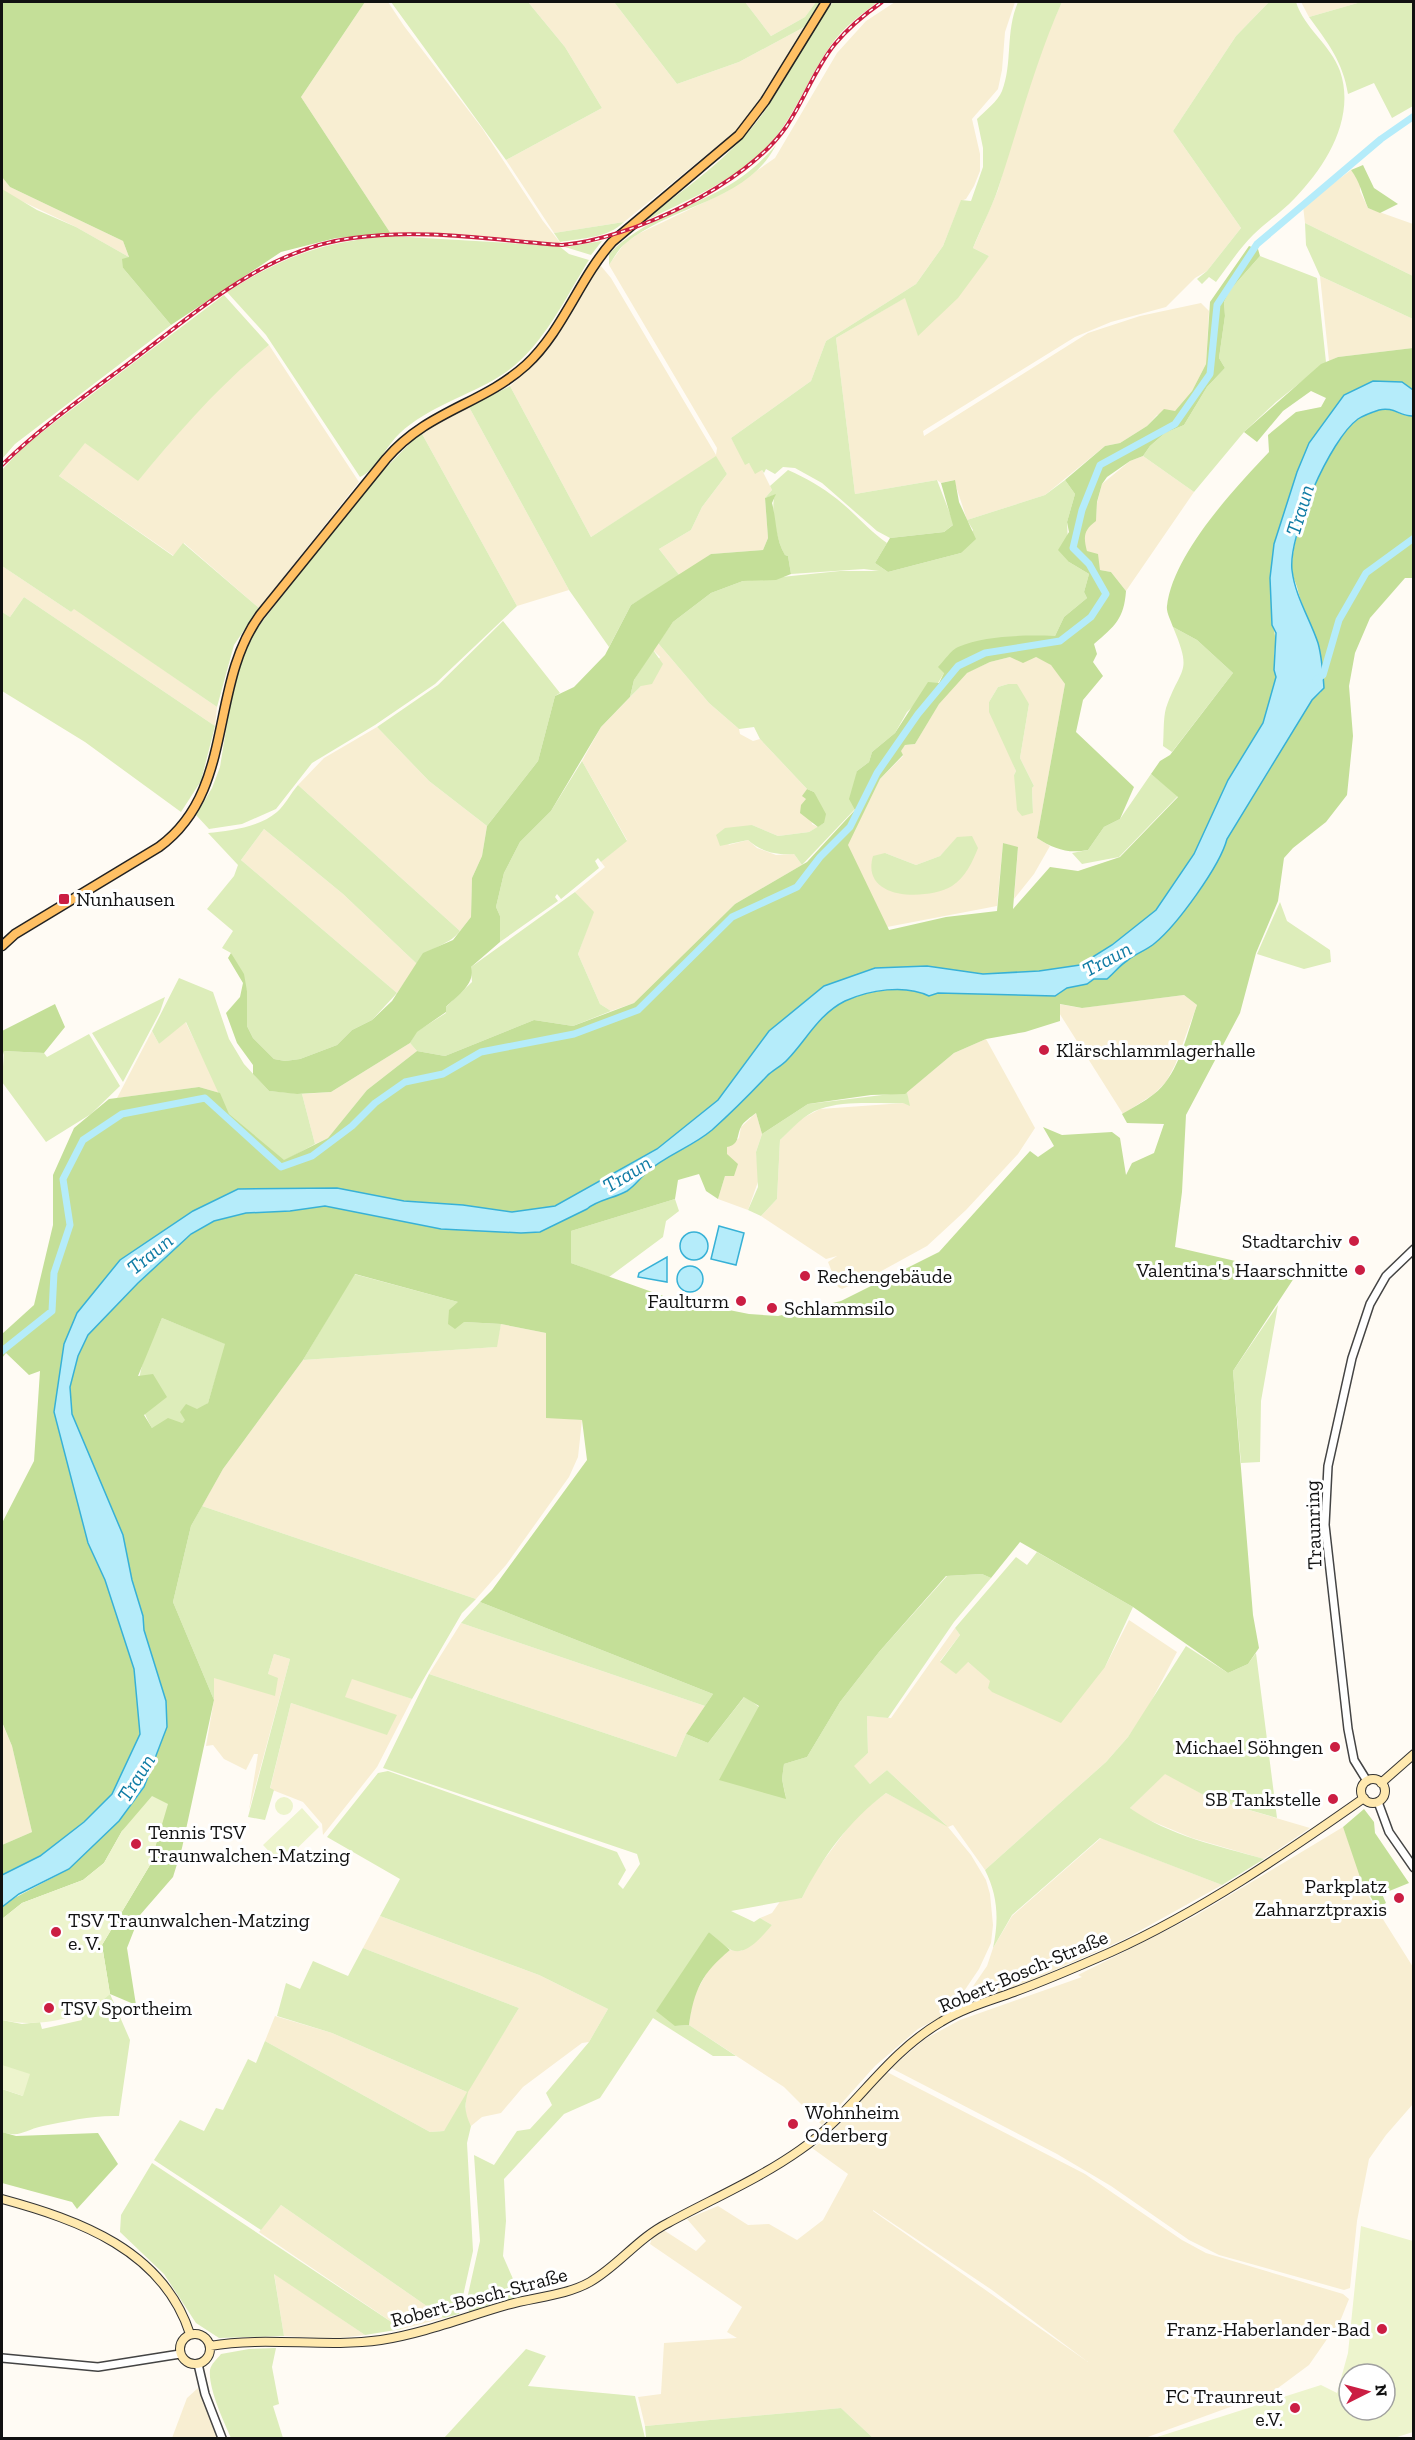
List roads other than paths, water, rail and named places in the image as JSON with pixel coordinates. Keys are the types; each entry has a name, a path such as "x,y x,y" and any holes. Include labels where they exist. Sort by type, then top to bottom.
{"main road":[{"path":"2,946 15,934 159,847 178,829 199,800 210,778 235,661 246,636 260,615 395,448 428,422 506,381 535,356 596,260 612,242 739,135 765,101 826,2"},
{"path":"1381,1783 1413,1754"},
{"path":"1375,1780 1381,1783 1385,1793 1378,1802 1370,1803 1364,1798 1362,1789 1367,1781 1375,1780"},
{"name":"Robert-Bosch-Straße","path":"210,2346 267,2340 337,2344 381,2340 425,2331 508,2304 582,2286 606,2271 648,2234 723,2197 813,2141 884,2066 909,2043 940,2022 962,2011 1064,1973 1170,1923 1271,1863 1364,1798"},
{"path":"2,2199 73,2220 121,2246 146,2266 170,2293 190,2334"},
{"path":"190,2334 203,2336 210,2346 206,2359 198,2364 189,2364 180,2354 180,2344 190,2334"}],"street":[{"name":"Traunring","path":"1367,1781 1354,1760 1348,1729 1325,1526 1326,1485 1343,1393 1370,1304 1381,1282 1413,1249"},
{"path":"1378,1802 1389,1832 1413,1868"},
{"path":"2,2358 98,2367 138,2363 180,2354"},
{"path":"198,2364 209,2406 222,2439"}],"water":[{"name":"Traun","path":"1373,381 1402,382 1413,390 1413,416 1389,409 1379,410 1358,419 1347,430 1335,446 1313,489 1297,535 1293,555 1294,580 1318,643 1324,688 1312,700 1227,839 1207,879 1175,923 1149,948 1125,962 1107,979 1094,979 1087,984 1067,988 1055,996 938,993 929,996 898,989 876,991 845,1001 828,1013 786,1061 767,1076 712,1130 654,1166 627,1191 596,1203 540,1232 441,1229 325,1206 290,1211 246,1213 214,1221 191,1234 138,1283 88,1335 78,1356 70,1387 72,1414 123,1535 132,1580 143,1616 144,1630 166,1701 167,1727 144,1787 119,1821 69,1869 19,1894 2,1907 2,1875 40,1856 84,1822 112,1794 140,1734 134,1669 105,1580 88,1543 54,1412 64,1344 77,1313 120,1260 193,1211 238,1189 337,1188 404,1201 463,1205 512,1212 555,1206 657,1149 718,1100 769,1031 824,986 875,968 927,966 983,974 1039,971 1080,965 1112,945 1156,910 1194,854 1228,780 1263,723 1276,677 1274,670 1276,633 1272,625 1270,578 1274,544 1297,472 1309,443 1344,395"},
{"path":"719,1226 744,1233 736,1265 711,1259"},
{"path":"694,1232 704,1236 708,1246 704,1256 694,1260 684,1256 680,1246 684,1236"},
{"path":"667,1257 667,1282 638,1277 639,1273"},
{"path":"690,1266 699,1270 703,1279 699,1288 690,1292 681,1288 677,1279 681,1270"}],"waterway":[{"path":"2,1351 52,1311 54,1273 70,1225 63,1179 83,1140 122,1114 205,1098 281,1167 312,1156 352,1126 375,1103 405,1082 443,1074 481,1052 574,1034 638,1010 732,917 797,887 820,857 850,827 877,773 918,714 958,666 985,653 1060,641 1091,617 1106,594 1089,564 1073,548 1082,510 1100,465 1175,424 1210,374 1217,305 1257,244 1381,139 1414,116"},
{"path":"1316,680 1323,675 1339,620 1366,573 1414,538"}],"railway":[{"path":"2,465 64,412 207,303 234,285 291,255 321,244 353,238 405,234 562,245 590,241 620,232 685,206 744,169 768,148 786,127 821,63 835,44 845,32 882,2"}],"place":[{"name":"Nunhausen","path":"64,899"},
{"name":"Klärschlammlagerhalle","path":"1044,1050"},
{"name":"Stadtarchiv","path":"1354,1241"},
{"name":"Valentina's Haarschnitte","path":"1360,1270"},
{"name":"Rechengebäude","path":"805,1276"},
{"name":"Faulturm","path":"741,1301"},
{"name":"Schlammsilo","path":"772,1308"},
{"name":"Michael Söhngen","path":"1335,1747"},
{"name":"SB Tankstelle","path":"1333,1799"},
{"name":"Tennis TSV Traunwalchen-Matzing","path":"136,1844"},
{"name":"Parkplatz Zahnarztpraxis","path":"1399,1898"},
{"name":"TSV Traunwalchen-Matzing e. V.","path":"56,1932"},
{"name":"TSV Sportheim","path":"49,2008"},
{"name":"Wohnheim Oderberg","path":"793,2124"},
{"name":"Franz-Haberlander-Bad","path":"1382,2329"},
{"name":"FC Traunreut e.V.","path":"1295,2408"}]}
